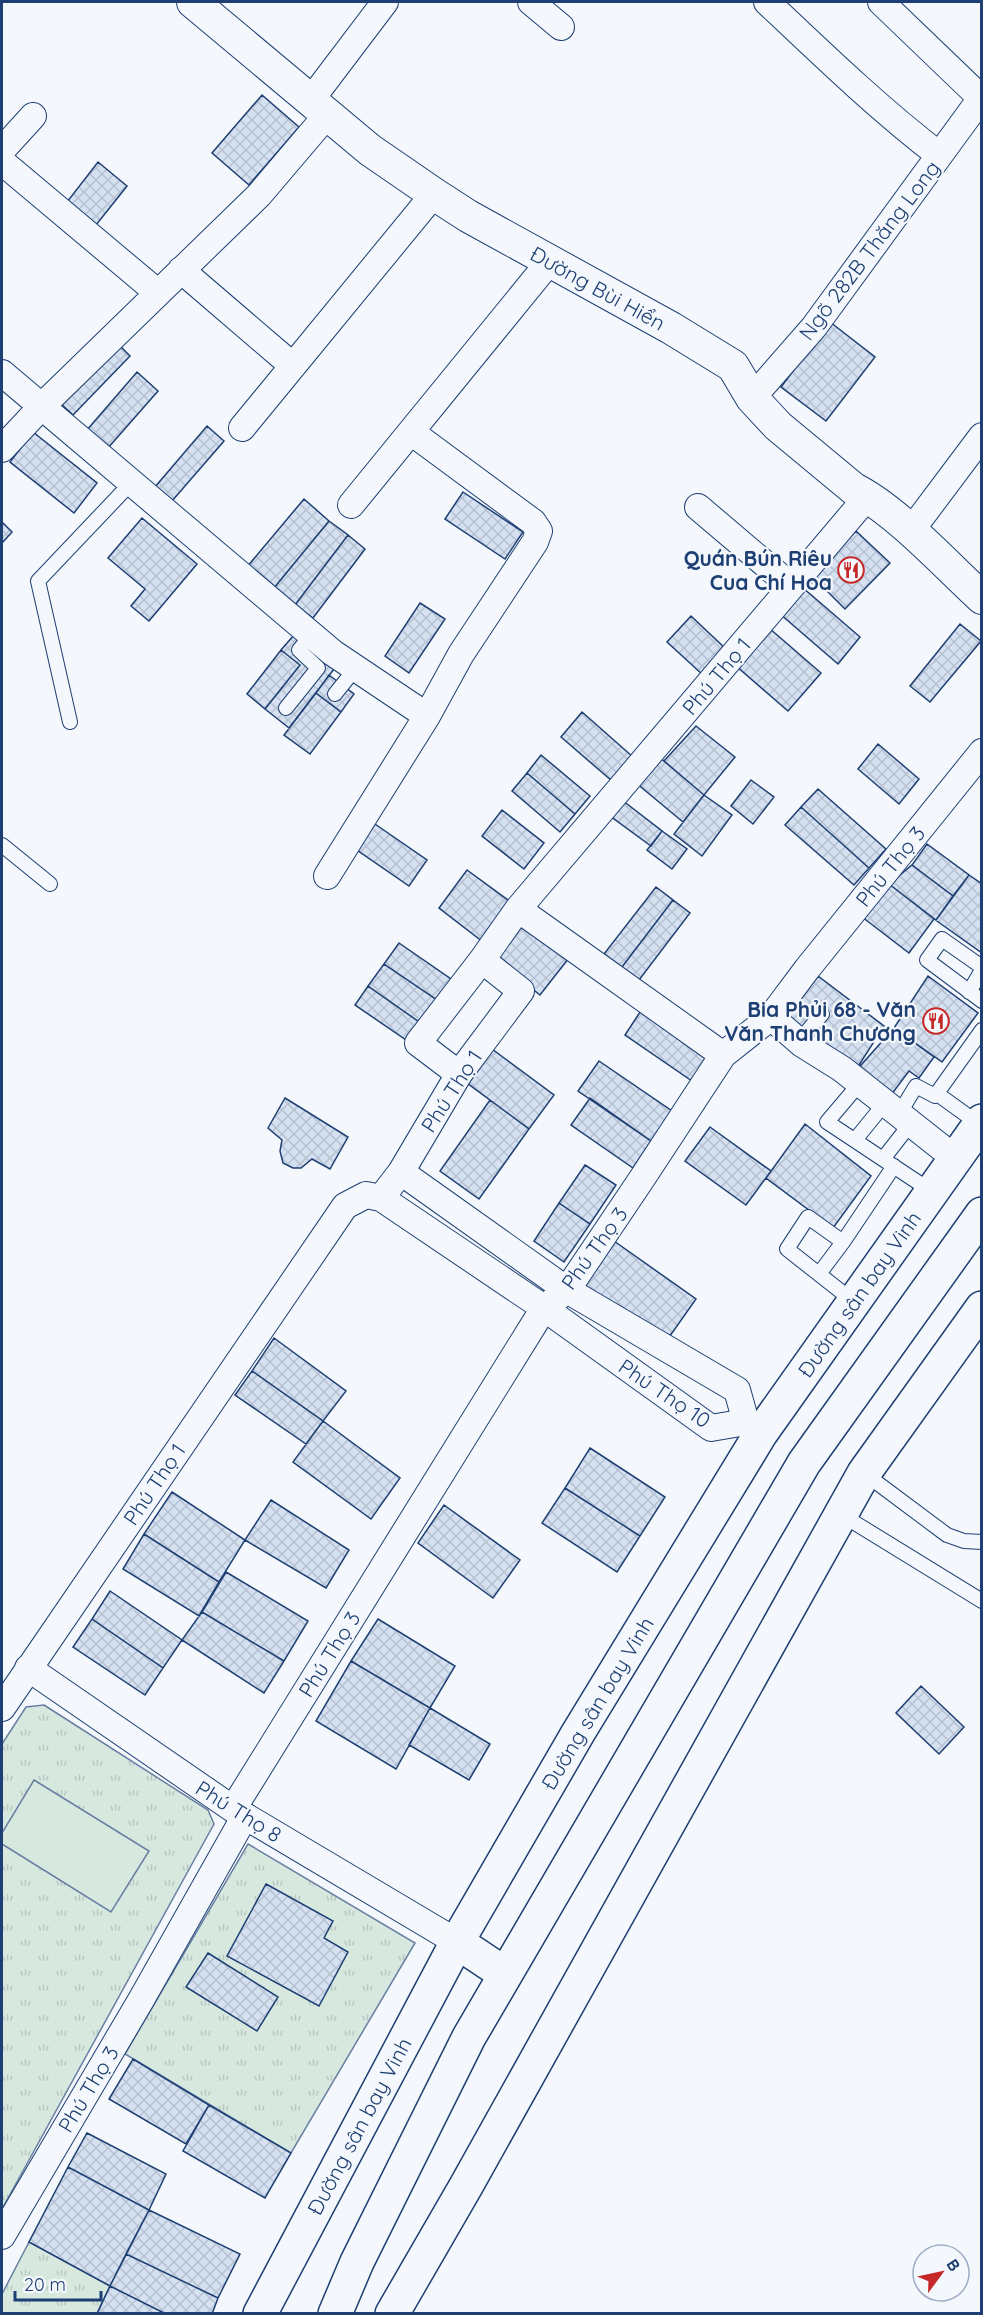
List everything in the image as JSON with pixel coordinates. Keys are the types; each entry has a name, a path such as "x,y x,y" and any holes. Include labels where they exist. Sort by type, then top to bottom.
{"main road":[{"name":"Đường sân bay Vinh","path":"260,2313 458,1942 753,1427 853,1301 980,1123"},
{"path":"335,2313 357,2262 464,2048 804,1463 981,1214"},
{"path":"392,2313 466,2186 864,1473 981,1308"},
{"path":"753,1427 804,1463"},
{"path":"458,1942 505,1974"}],"street":[{"name":"Đường Bùi Hiển","path":"193,2 370,150 434,194 468,216 734,366 752,398 778,426 854,489 868,496 981,598"},
{"path":"2,449 42,406 259,195 318,108 385,2"},
{"path":"531,2 561,27"},
{"path":"767,2 849,80 902,127 939,155"},
{"path":"880,2 981,98"},
{"name":"Ngõ 282B Thăng Long","path":"752,398 814,327 981,98"},
{"path":"2,150 33,116"},
{"path":"2,162 158,292"},
{"path":"242,428 434,194"},
{"path":"351,505 550,261"},
{"path":"181,270 293,366"},
{"path":"2,373 311,635 355,669 427,716"},
{"path":"327,876 427,716 461,654 535,542 539,531 533,522 411,432"},
{"path":"910,532 981,436"},
{"name":"Phú Thọ 1","path":"2,1708 345,1206 366,1194 381,1198 401,1172 459,1074 521,991 482,960 518,909 868,496"},
{"path":"698,507 791,586"},
{"name":"Phú Thọ 3","path":"2,2236 135,2010 239,1813 544,1308 567,1290 644,1178 723,1055 771,1017 981,752"},
{"path":"518,909 723,1055"},
{"path":"459,1074 418,1043 482,960"},
{"path":"771,1017 799,1041 842,1069 956,1156"},
{"name":"Phú Thọ 10","path":"381,1198 544,1308 711,1428 753,1427 737,1390 567,1290 401,1172"},
{"name":"Phú Thọ 8","path":"28,1668 239,1813 458,1942"}],"lane":[{"path":"70,722 38,581 132,482"},
{"path":"286,708 318,668 299,650 311,635"},
{"path":"336,694 355,669"},
{"path":"2,845 50,884"},
{"path":"969,992 981,968 942,939 927,960 969,992 981,1001"},
{"path":"799,1041 822,1014"},
{"path":"819,1274 843,1242 888,1163 898,1113 916,1086 935,1096 979,1039"},
{"path":"860,1083 827,1122 931,1191"},
{"path":"936,1093 980,1123"},
{"path":"855,1140 898,1113"},
{"path":"843,1242 808,1217 787,1249 853,1301"},
{"path":"864,1473 947,1535 964,1541 981,1542"},
{"path":"842,1515 981,1601"}],"green space":[{"path":"44,1705 208,1810 214,1824 2,2209 2,1744 26,1707"},
{"path":"34,1780 149,1851 111,1912 2,1844 2,1833"},
{"path":"248,1844 415,1943 291,2153 125,2054"},
{"path":"29,2242 110,2286 97,2313 2,2313 2,2294"}],"building":[{"path":"262,95 299,127 249,185 212,153"},
{"path":"98,162 127,186 96,225 67,202"},
{"path":"830,322 875,357 826,421 781,387"},
{"path":"114,340 130,356 73,415 57,400"},
{"path":"137,372 158,391 108,448 87,430"},
{"path":"207,426 224,441 172,501 155,487"},
{"path":"33,432 97,483 74,513 10,462"},
{"path":"463,492 523,532 505,559 445,519"},
{"path":"304,499 329,521 274,588 247,567"},
{"path":"142,518 197,564 149,621 131,606 145,589 108,558"},
{"path":"329,521 348,535 295,605 274,588"},
{"path":"2,522 12,532 2,543"},
{"name":"Quán Bún Riêu Cua Chí Hoa","path":"856,531 890,563 845,609 812,576"},
{"path":"348,535 365,549 313,618 295,605"},
{"path":"802,587 860,637 838,664 780,614"},
{"path":"420,603 445,619 409,673 385,656"},
{"path":"691,616 727,650 703,675 667,642"},
{"path":"960,624 981,641 930,702 910,686"},
{"path":"769,628 821,673 788,711 736,666"},
{"path":"294,635 334,669 289,728 265,709 300,665 281,650"},
{"path":"281,650 300,665 265,709 247,694"},
{"path":"329,675 354,694 341,712 316,693"},
{"path":"316,693 341,712 310,754 284,735"},
{"path":"582,712 633,757 612,781 561,737"},
{"path":"696,726 735,757 704,795 664,761"},
{"path":"878,744 919,779 899,804 858,769"},
{"path":"541,755 590,796 575,814 527,773"},
{"path":"658,756 704,795 683,822 636,783"},
{"path":"527,773 575,814 560,832 512,791"},
{"path":"751,780 774,797 753,824 731,806"},
{"path":"818,789 886,849 869,868 801,807"},
{"path":"704,795 732,815 702,856 674,834"},
{"path":"618,797 662,831 651,846 606,813"},
{"path":"801,807 869,868 854,885 785,825"},
{"path":"502,810 544,843 524,869 482,836"},
{"path":"372,822 427,860 409,886 354,848"},
{"path":"662,831 687,849 672,869 647,850"},
{"path":"927,844 969,875 953,896 912,865"},
{"path":"912,865 953,896 936,920 889,884"},
{"path":"467,870 512,903 483,942 439,908"},
{"path":"969,875 982,884 982,953 934,919 936,920"},
{"path":"889,884 934,919 909,953 862,917"},
{"path":"656,887 673,900 622,967 604,954"},
{"path":"673,900 690,913 639,980 622,967"},
{"path":"522,914 572,954 540,995 490,955"},
{"path":"399,943 451,979 437,1000 384,964"},
{"path":"384,964 437,1000 422,1024 368,986"},
{"path":"818,976 884,1026 854,1073 785,1019"},
{"name":"Bia Phủi 68 - Văn Văn Thanh Chương","path":"928,976 978,1013 942,1062 894,1028"},
{"path":"368,986 422,1024 409,1042 355,1005"},
{"path":"646,1003 713,1049 692,1081 625,1035"},
{"path":"894,1028 934,1057 919,1078 909,1071 888,1099 854,1073"},
{"path":"488,1046 554,1095 529,1129 463,1080"},
{"path":"599,1061 672,1111 651,1141 578,1091"},
{"path":"285,1098 348,1137 330,1169 312,1159 301,1168 293,1168 283,1163 280,1151 282,1140 268,1128"},
{"path":"590,1098 651,1141 633,1168 571,1125"},
{"path":"490,1100 529,1129 479,1199 440,1171"},
{"path":"805,1124 871,1176 833,1228 766,1178"},
{"path":"710,1127 771,1171 746,1205 685,1161"},
{"path":"585,1165 616,1185 590,1224 559,1203"},
{"path":"559,1203 590,1224 564,1262 534,1241"},
{"path":"614,1241 696,1299 665,1343 583,1285"},
{"path":"274,1338 346,1391 323,1421 252,1371"},
{"path":"252,1371 323,1421 306,1444 235,1395"},
{"path":"323,1421 400,1478 371,1519 293,1462"},
{"path":"590,1448 665,1497 640,1536 565,1488"},
{"path":"565,1488 640,1536 617,1572 542,1523"},
{"path":"172,1492 245,1540 219,1582 144,1534"},
{"path":"271,1500 349,1550 326,1588 245,1540"},
{"path":"444,1505 520,1560 493,1598 418,1543"},
{"path":"144,1534 219,1582 199,1616 123,1569"},
{"path":"226,1572 308,1621 284,1661 202,1612"},
{"path":"110,1591 182,1640 163,1668 92,1619"},
{"path":"202,1612 284,1661 264,1693 182,1640"},
{"path":"92,1619 163,1668 145,1695 73,1647"},
{"path":"378,1619 455,1666 430,1708 351,1661"},
{"path":"351,1661 430,1708 396,1769 316,1721"},
{"path":"921,1686 964,1727 939,1754 896,1713"},
{"path":"430,1708 490,1744 469,1780 409,1745"},
{"path":"266,1884 333,1921 324,1938 348,1952 319,2006 227,1956"},
{"path":"208,1953 278,1997 257,2031 186,1987"},
{"path":"133,2059 209,2105 186,2144 109,2099"},
{"path":"209,2105 291,2153 265,2198 183,2151"},
{"path":"87,2133 166,2174 149,2210 68,2167"},
{"path":"68,2167 149,2210 110,2286 29,2242"},
{"path":"149,2210 240,2254 218,2298 126,2254"},
{"path":"126,2254 218,2298 212,2314 166,2314 110,2286"},
{"path":"110,2286 166,2314 97,2314"}],"place":[{"name":"Quán Bún Riêu Cua Chí Hoa","path":"851,570"},
{"name":"Bia Phủi 68 - Văn Văn Thanh Chương","path":"936,1021"}]}
